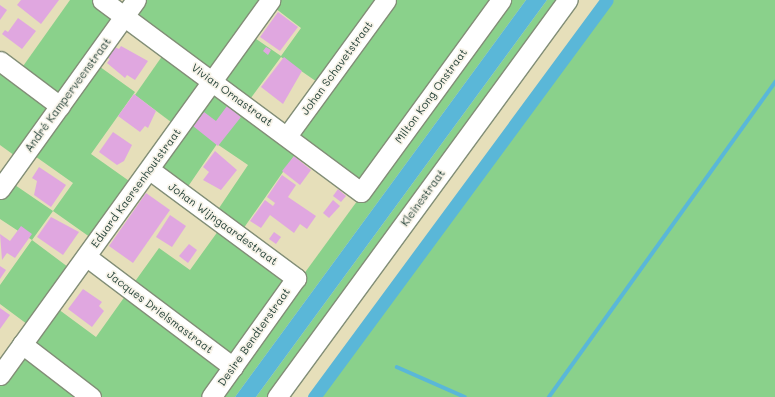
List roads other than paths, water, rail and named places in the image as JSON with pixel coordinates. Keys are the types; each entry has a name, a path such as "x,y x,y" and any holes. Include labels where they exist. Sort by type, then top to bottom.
{"street":[{"name":"Vivian Ornastraat","path":"102,0 361,192"},
{"name":"André Kamperveenstraat","path":"0,190 136,0"},
{"name":"Eduard Kaersenhoutstraat","path":"0,375 150,170 270,0"},
{"name":"Johan Schavetstraat","path":"287,136 386,0"},
{"name":"Milton Kong Onstraat","path":"361,192 501,0"},
{"name":"Kleinestraat","path":"277,397 568,0"},
{"path":"0,61 60,106"},
{"name":"Johan Wijngaardestraat","path":"150,170 296,278"},
{"name":"Jacques Drielsmastraat","path":"87,257 233,367"},
{"name":"Desire Bendterstraat","path":"211,397 296,278"},
{"path":"22,344 91,397"}],"water":[{"path":"526,0 547,0 256,397 235,397"}],"waterway":[{"path":"314,397 607,0"},
{"path":"549,397 775,82"},
{"path":"397,367 465,397"}]}
